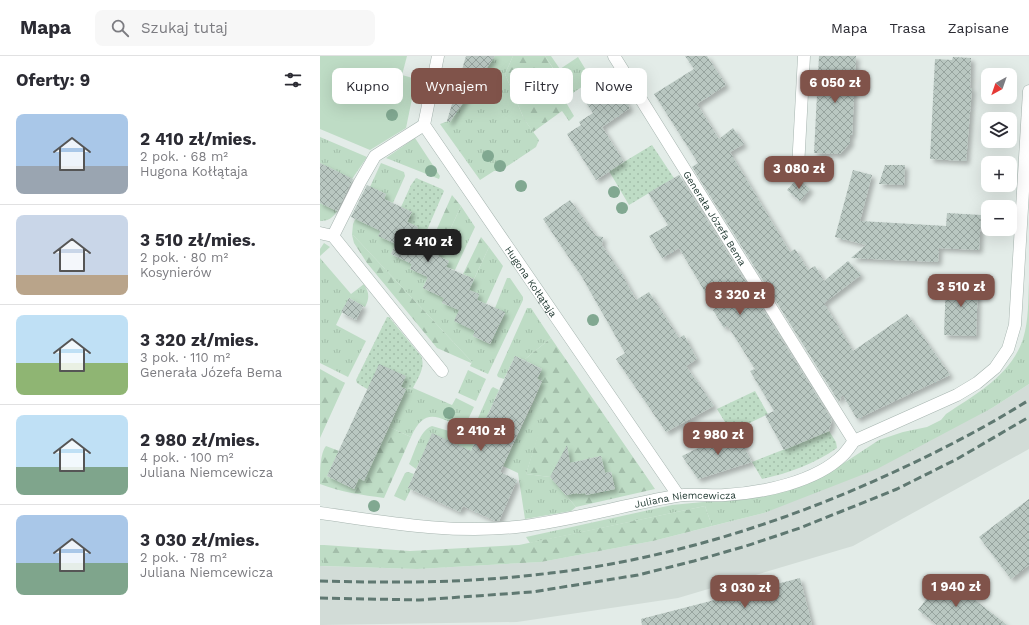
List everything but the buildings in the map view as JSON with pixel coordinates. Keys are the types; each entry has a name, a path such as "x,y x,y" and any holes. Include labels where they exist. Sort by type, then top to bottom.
{"street":[{"path":"333,236 375,156 424,125 438,56"},
{"name":"Generała Józefa Bema","path":"614,56 854,441"},
{"path":"798,168 804,56"},
{"name":"Juliana Niemcewicza","path":"320,513 404,525 472,529 515,527 567,519 678,495 725,495 760,491 794,482 822,470 843,455 854,441 967,390 995,368 1008,349 1015,325 1027,151 1029,91"},
{"name":"Hugona Kołłątaja","path":"424,125 678,495"},
{"path":"320,233 333,236 442,371"}],"shaded area":[{"path":"1029,384 1029,449 853,546 678,598 517,622 320,625 320,566 417,569 541,562 653,541 764,513 992,408"}],"green space":[{"path":"320,56 407,56 403,71 403,68 332,68 332,104 403,104 403,75 411,78 411,104 406,128 370,150 320,129"},
{"path":"495,56 513,56 505,74 510,86 510,104 518,104 524,119 539,140 536,147 500,171 494,171 480,180 440,124 451,120 462,104 502,104 502,68 487,68"},
{"path":"513,56 545,56 553,68 510,68 510,86 505,74"},
{"path":"545,56 551,56 559,68 553,68"},
{"path":"578,57 585,68 581,68 581,87 573,93 573,68 562,68"},
{"path":"518,104 567,104 574,116 569,121 562,111 533,132 524,119"},
{"path":"320,137 367,157 352,179 320,163"},
{"path":"415,138 440,176 439,179 386,158"},
{"path":"652,145 674,178 629,205 609,171"},
{"path":"381,163 404,172 405,176 393,203 384,199 386,194 375,189 360,221 381,231 379,235 396,244 391,254 412,264 410,269 428,277 423,288 444,298 442,303 459,310 475,331 473,336 490,344 505,313 495,308 507,278 510,278 523,297 523,300 488,374 470,366 472,362 352,235 353,224"},
{"path":"416,178 444,191 424,237 415,233 418,227 407,222 412,212 401,207 411,185"},
{"path":"452,195 461,206 443,245 432,240"},
{"path":"320,203 337,211 334,216 330,219 320,221"},
{"path":"461,206 475,227 455,270 446,267 449,261 438,256"},
{"path":"352,235 472,362 471,363 437,348 367,263 354,243"},
{"path":"481,237 489,247 474,279 463,274"},
{"path":"324,243 330,247 320,256 320,249"},
{"path":"489,247 503,266 486,304 477,300 479,294 469,290"},
{"path":"320,258 351,294 364,284 368,293 368,300 365,307 349,298 336,325 366,341 348,377 320,363"},
{"path":"1029,281 1029,384 992,408 877,469 764,513 712,526 705,506 530,543 526,537 672,505 754,497 823,475 879,440 903,432 927,427 941,420 946,414 991,382 1010,363 1017,352 1023,339 1026,325"},
{"path":"527,308 531,308 551,338 524,360 515,356 504,379 498,377 497,375"},
{"path":"387,317 389,317 421,356 423,364 422,368 413,388 406,389 401,387 367,389 357,383 356,380"},
{"path":"551,338 655,489 576,507 566,495 585,493 586,495 615,489 611,472 605,473 601,456 570,463 569,458 550,477 526,474 545,412 534,400 542,381 537,379 542,369 524,360"},
{"path":"320,369 345,383 320,438"},
{"path":"468,370 486,379 476,401 458,393"},
{"path":"493,387 499,390 480,432 474,427"},
{"path":"413,388 452,405 456,398 474,407 464,428 440,418 433,417 427,417 422,421 416,427 411,437 389,427 406,389"},
{"path":"755,391 768,414 731,432 717,409"},
{"path":"534,400 546,412 526,474 550,477 576,507 571,511 525,519 518,473 503,466"},
{"path":"432,426 476,439 471,451 433,434 416,469 409,464 424,432"},
{"path":"389,427 411,437 384,498 344,491 320,484 321,458 326,446 339,451 327,476 354,489 359,478 364,480"},
{"path":"829,431 836,442 837,448 819,459 801,467 762,479 752,462 798,444"},
{"path":"408,472 414,474 408,488 411,489 405,501 394,496 405,473"},
{"path":"705,506 712,526 653,541 541,562 417,569 324,566 324,545 410,551 519,545"},
{"path":"320,545 324,545 324,566 320,566"}],"railway":[{"path":"320,581 426,582 506,578 582,569 679,549 774,521 866,485 956,442 1029,400"},
{"path":"320,598 419,600 532,592 638,575 694,561 800,528 897,489 957,459 1029,417"}]}
